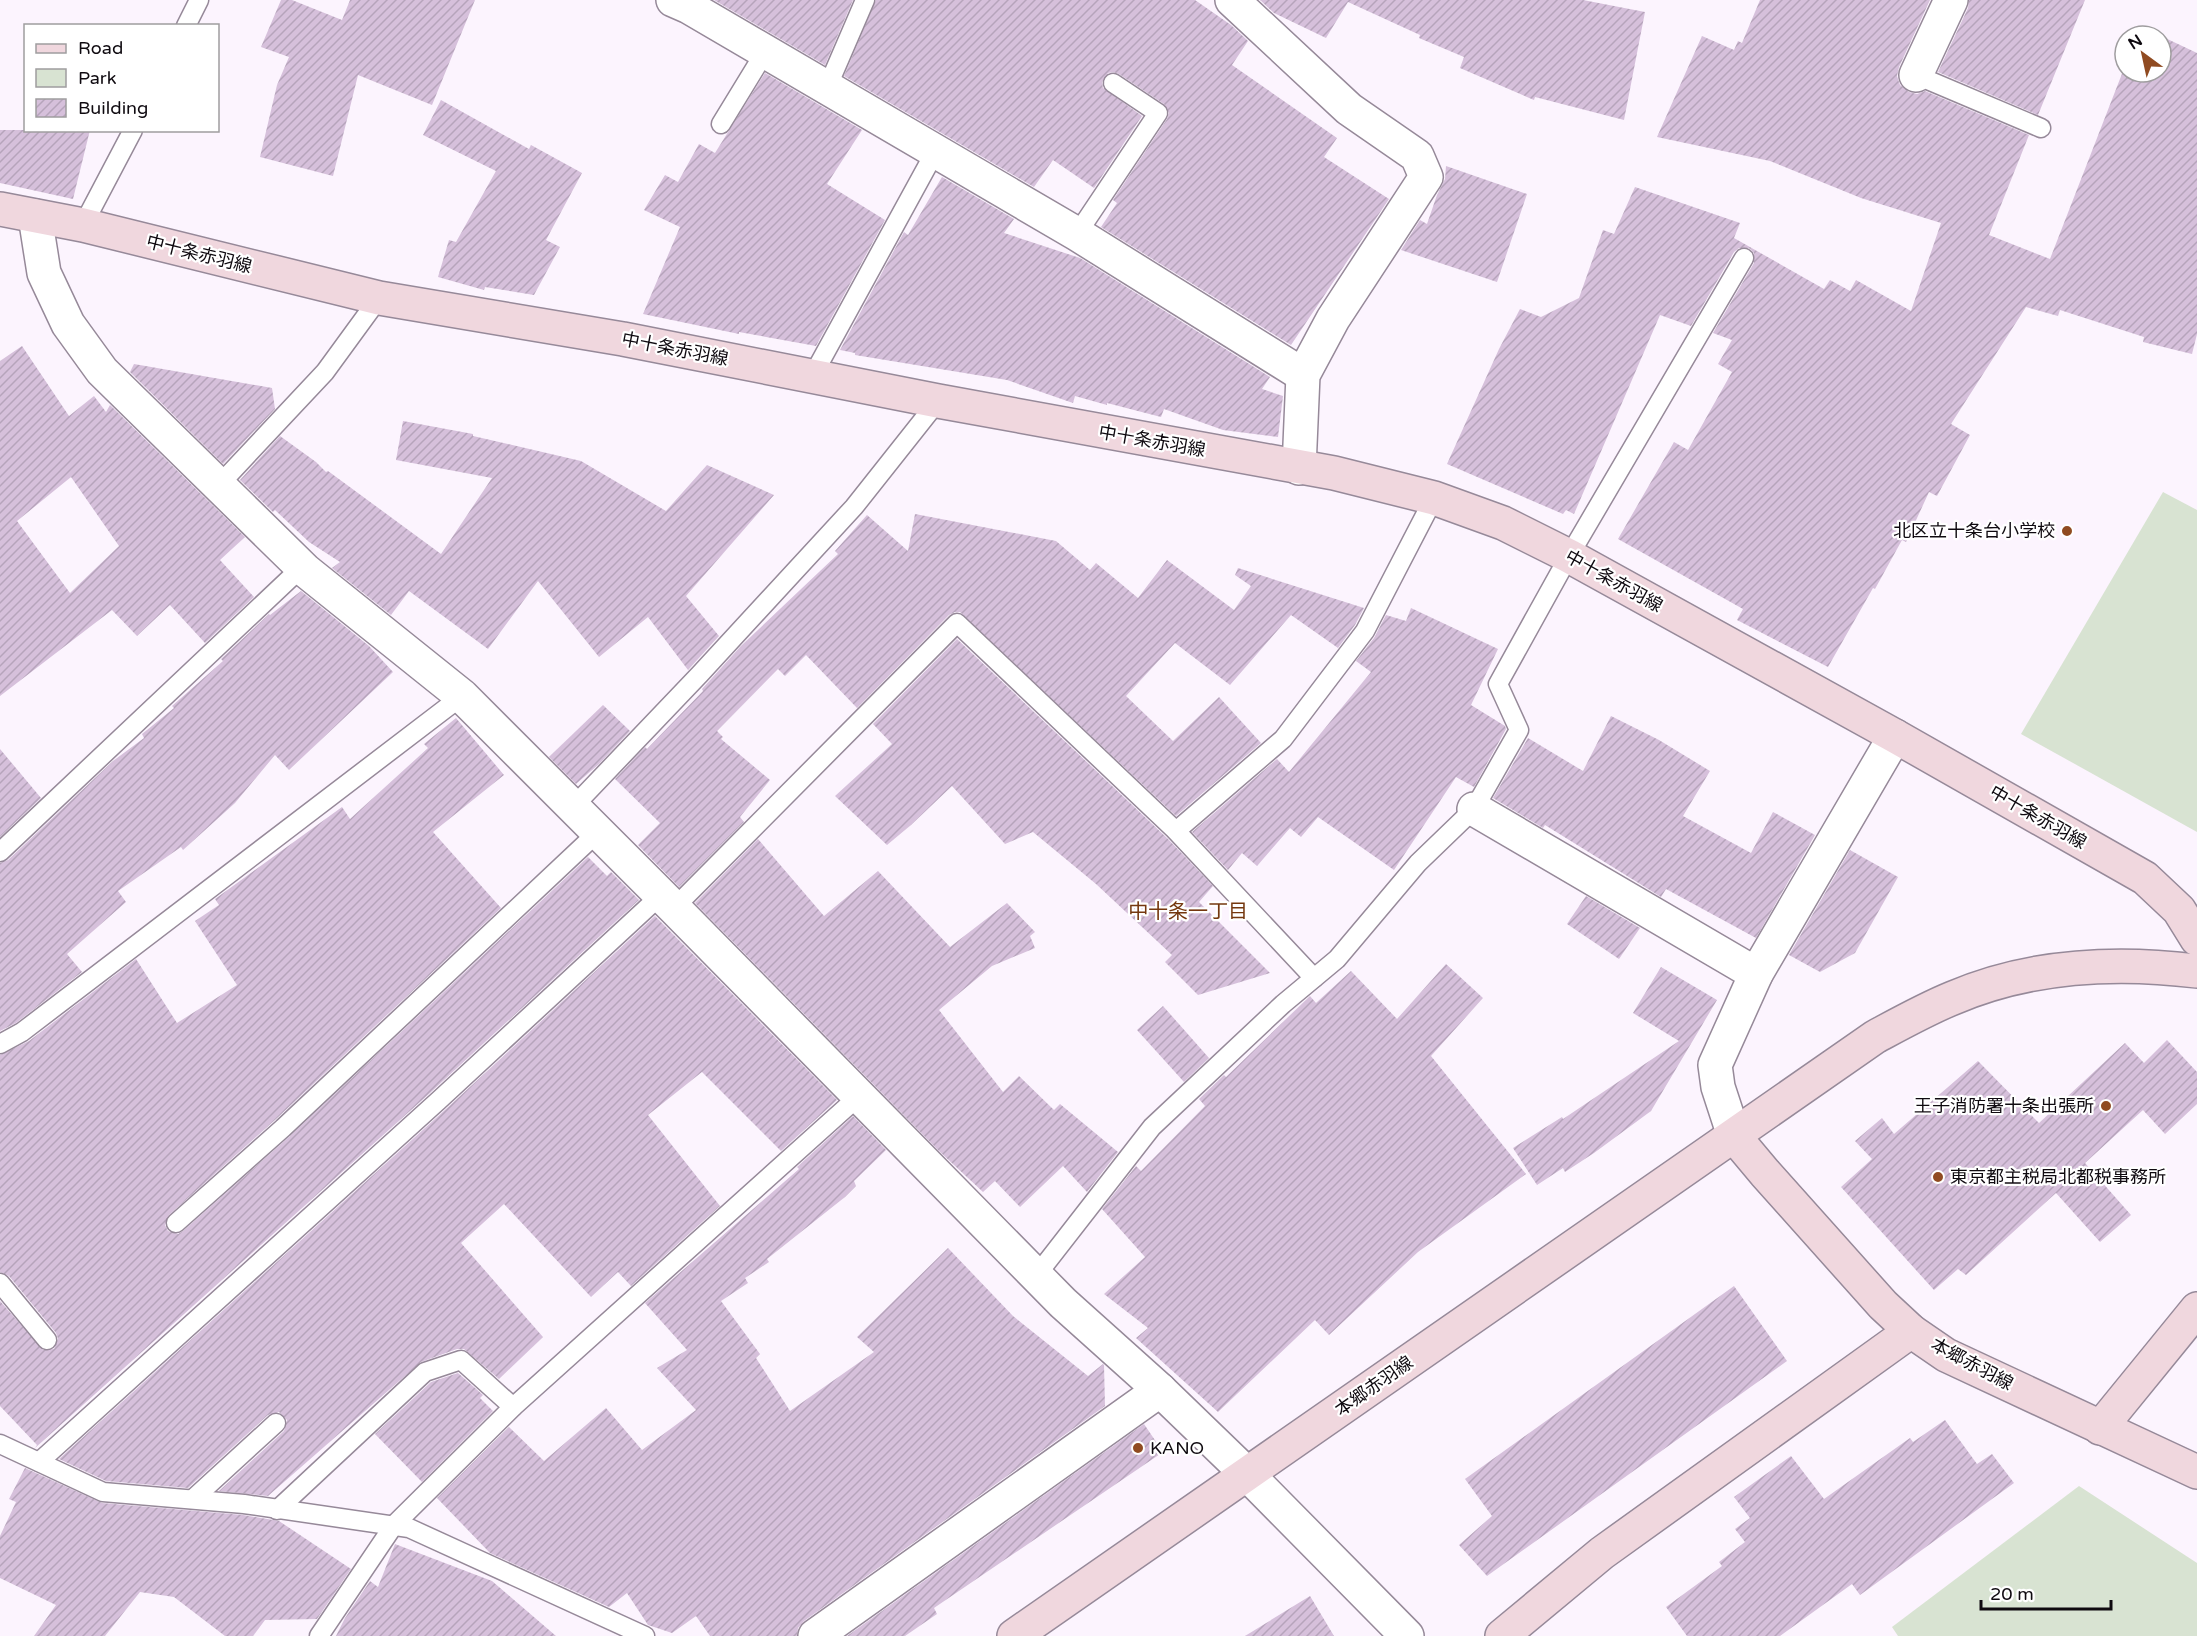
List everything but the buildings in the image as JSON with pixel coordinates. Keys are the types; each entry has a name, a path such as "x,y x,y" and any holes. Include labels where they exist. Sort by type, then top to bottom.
{"main road":[{"name":"中十条赤羽線","path":"0,209 83,225 379,298 622,339 938,401 1334,473 1434,498 1503,523 1569,556 2145,878 2179,910 2197,939"},
{"name":"本郷赤羽線","path":"1014,1636 1875,1037 1955,997 2042,972 2084,967 2129,966 2197,971"},
{"name":"本郷赤羽線","path":"1734,1136 1883,1305 1911,1331 1946,1355 2197,1472"},
{"path":"2100,1428 2197,1309"},
{"path":"1502,1636 1602,1553 1911,1331"}],"street":[{"path":"673,0 1077,234 1303,375"},
{"path":"1232,0 1349,109 1417,156 1426,177 1333,319 1303,375 1299,468"},
{"path":"1916,75 1951,0"},
{"path":"35,216 44,273 68,324 102,371 302,567 462,696 1063,1303 1160,1390 1247,1474 1407,1636"},
{"path":"1734,1136 1718,1087 1715,1065 1756,974 1894,736"},
{"path":"1474,809 1756,974"},
{"path":"815,1636 1160,1390"}],"lane":[{"path":"187,24 199,0"},
{"path":"826,88 865,0"},
{"path":"721,124 765,52"},
{"path":"1916,75 2041,128"},
{"path":"1077,234 1158,113 1113,83"},
{"path":"83,225 132,132"},
{"path":"813,375 935,152"},
{"path":"1036,1276 1152,1127 1283,1004 1337,959 1418,863 1474,809 1519,730 1498,684 1569,556 1744,258"},
{"path":"219,485 325,372 379,298"},
{"path":"573,807 854,507 938,401"},
{"path":"1176,831 1282,739 1365,631 1434,498"},
{"path":"0,852 302,567"},
{"path":"39,1462 438,1101 668,902 957,623 1176,831 1314,978"},
{"path":"0,1044 32,1025 462,696"},
{"path":"176,1223 283,1128 598,832"},
{"path":"319,1636 394,1525 513,1407 859,1096"},
{"path":"0,1283 47,1340"},
{"path":"277,1510 425,1372 461,1360 513,1407"},
{"path":"194,1498 276,1423"},
{"path":"0,1444 104,1492 194,1498 409,1528 645,1636"}],"green space":[{"path":"2163,492 2197,510 2197,832 2021,734"},
{"path":"2079,1486 2197,1563 2197,1636 1898,1636 1892,1627"}],"place":[{"name":"北区立十条台小学校","path":"2067,531"},
{"name":"王子消防署十条出張所","path":"2106,1106"},
{"name":"東京都主税局北都税事務所","path":"1938,1177"},
{"name":"KANO","path":"1138,1448"}],"district":[{"name":"中十条一丁目","path":"1188,911"}]}
